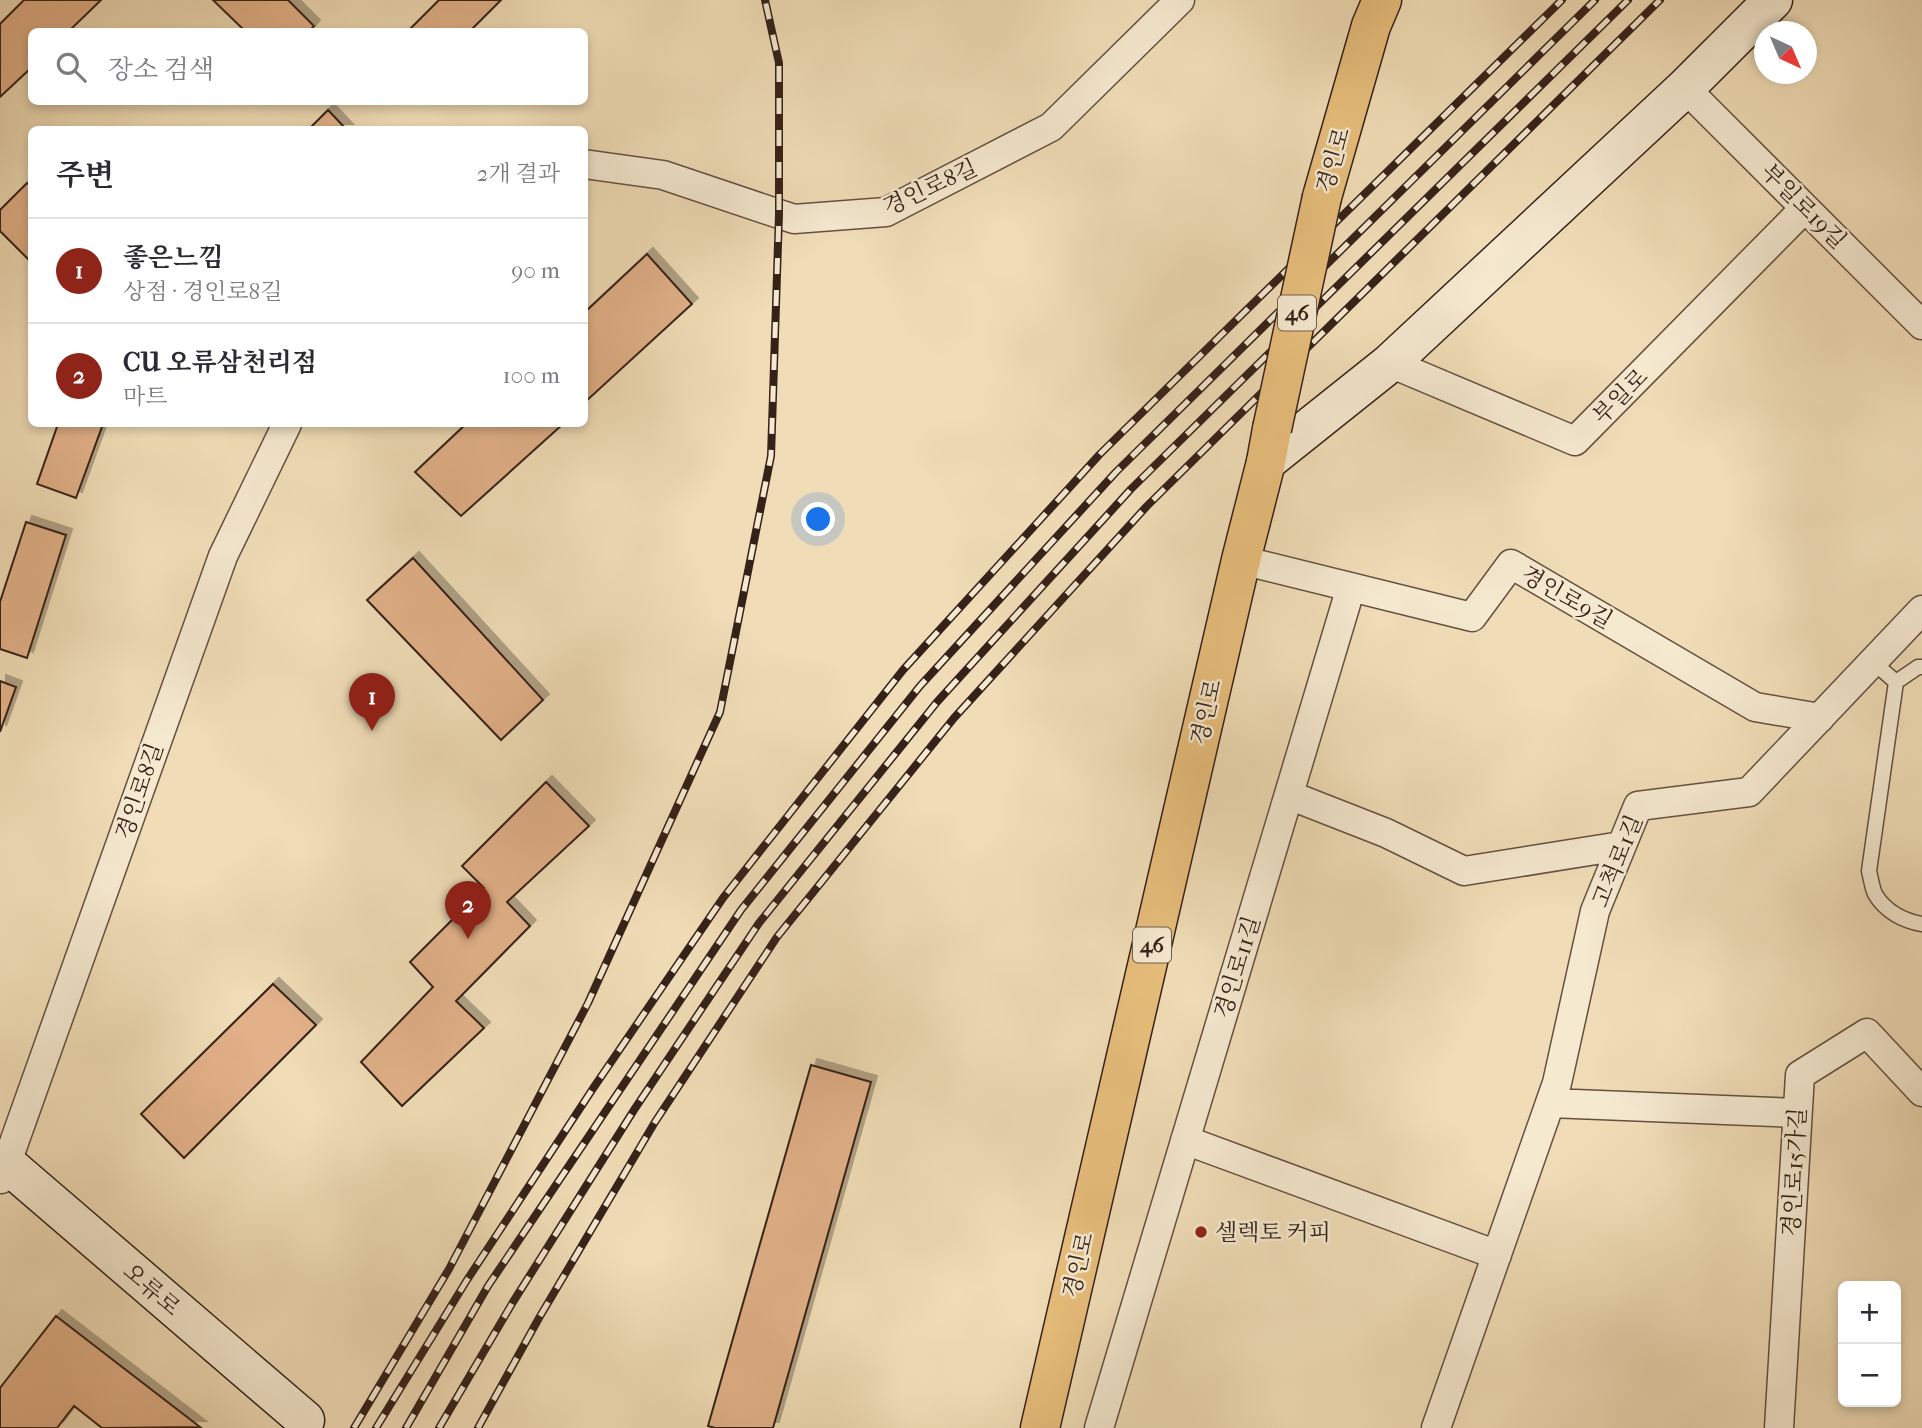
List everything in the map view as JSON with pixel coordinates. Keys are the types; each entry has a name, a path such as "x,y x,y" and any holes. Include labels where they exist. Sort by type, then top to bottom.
{"main road":[{"name":"경인로","path":"1047,1426 1269,445 1322,197 1371,26 1382,0"}],"street":[{"name":"경인로8길","path":"588,165 663,175 794,219 886,212 1052,127 1180,0"},
{"path":"1269,445 1390,363 1685,88 1773,0"},
{"name":"부일로19길","path":"1685,88 1922,325"},
{"name":"부일로","path":"1390,363 1575,441 1805,208"},
{"name":"경인로8길","path":"3,1168 223,556 287,427"},
{"name":"경인로9길","path":"1241,560 1472,617 1511,564 1755,707 1820,718"},
{"name":"경인로11길","path":"1099,1428 1351,587"},
{"name":"고척로1길","path":"1436,1428 1557,1083 1595,911 1637,806 1749,792 1922,610"},
{"path":"1289,795 1386,833 1464,871 1621,846"},
{"name":"경인로15가길","path":"1779,1428 1800,1074 1867,1033 1922,1092"},
{"path":"1550,1103 1797,1112"},
{"path":"1185,1140 1497,1255"},
{"name":"오류로","path":"3,1168 304,1420"}],"lane":[{"path":"1873,662 1896,682"},
{"path":"1922,667 1896,682 1870,871 1874,892 1886,908 1908,922 1922,924"}],"building":[{"path":"24,0 101,0 72,28 28,28 28,71 0,97 0,24"},
{"path":"213,0 288,0 314,26 312,28 242,28"},
{"path":"439,0 501,0 473,28 411,28"},
{"path":"328,110 343,126 312,126"},
{"path":"28,184 28,259 0,231 0,210"},
{"path":"647,254 692,304 588,399 588,309"},
{"path":"57,427 102,427 76,498 37,484"},
{"path":"463,427 560,427 461,516 415,472"},
{"path":"26,522 66,535 27,658 0,649 0,602"},
{"path":"413,558 543,700 501,740 367,600"},
{"path":"0,681 16,687 0,732"},
{"path":"546,782 589,826 507,902 530,926 456,1001 484,1028 402,1106 361,1062 433,987 410,962 484,888 462,866"},
{"path":"273,984 316,1025 184,1158 141,1114"},
{"path":"811,1065 871,1082 773,1428 715,1428 708,1426"},
{"path":"56,1316 200,1427 102,1428 74,1406 57,1428 0,1428 0,1388"}],"railway":[{"path":"354,1428 449,1269 588,1003 720,712 771,456 779,214 779,63 765,0"},
{"path":"376,1428 467,1280 723,898 903,670 1100,454 1562,0"},
{"path":"406,1428 488,1286 741,910 920,686 1116,472 1595,0"},
{"path":"439,1428 513,1302 634,1110 759,923 937,702 1131,489 1628,0"},
{"path":"478,1428 539,1318 655,1122 777,937 954,718 1147,506 1660,0"}],"place":[{"name":"좋은느낌","path":"372,731"},
{"name":"CU 오류삼천리점","path":"468,939"},
{"name":"셀렉토 커피","path":"1201,1232"}]}
